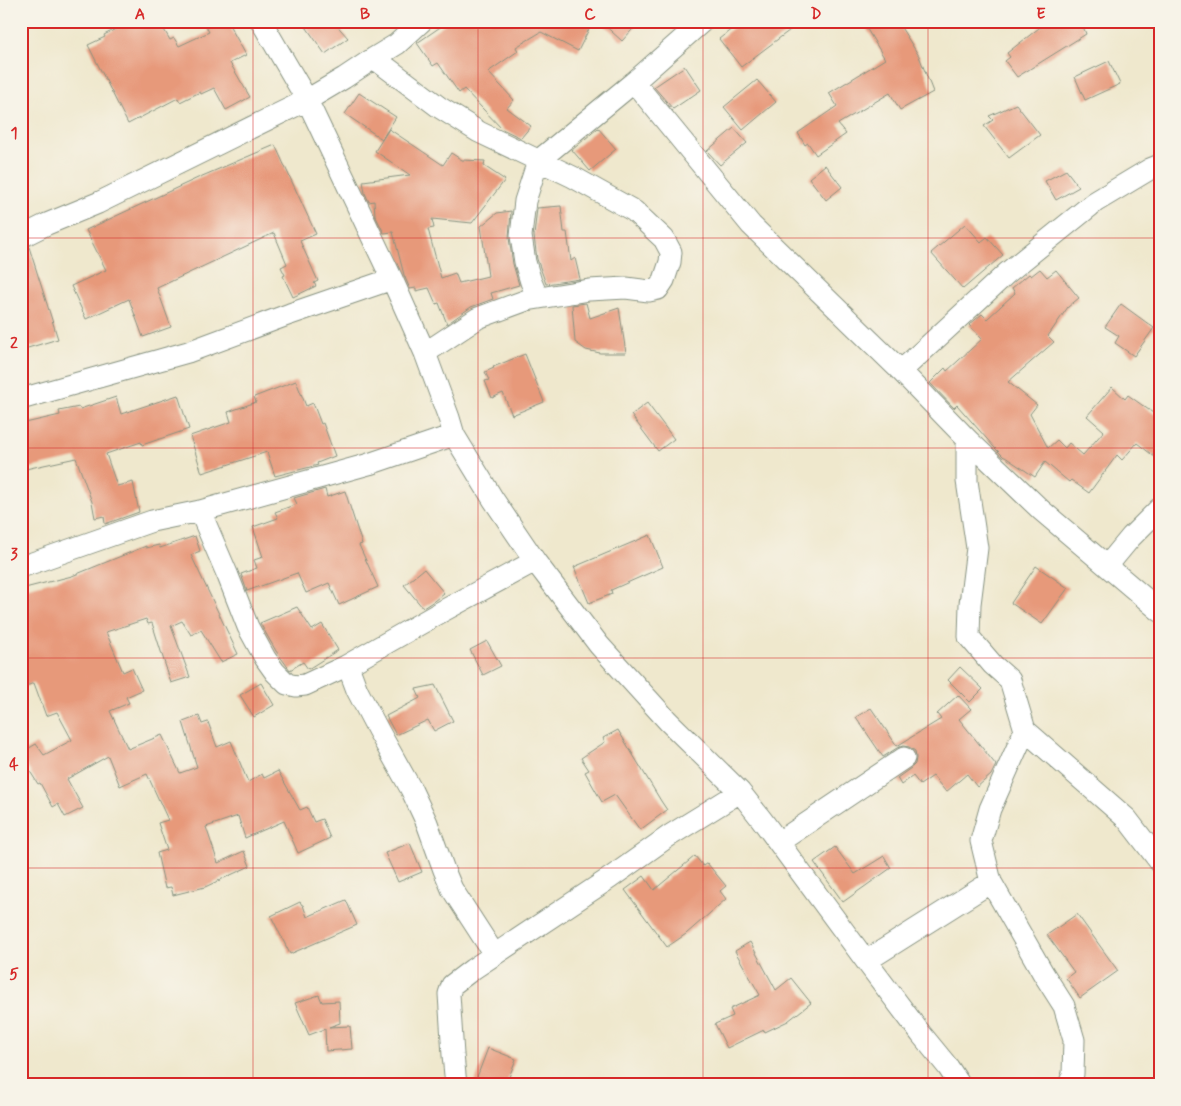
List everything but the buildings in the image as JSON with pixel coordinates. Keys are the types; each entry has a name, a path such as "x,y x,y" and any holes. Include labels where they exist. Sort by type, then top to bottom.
{"street":[{"path":"261,21 307,100 392,279 424,353 454,435 493,499 534,561 599,645 668,722 740,792 780,842 866,961 960,1085"},
{"path":"21,237 98,203 307,100 397,44 422,21"},
{"path":"538,298 525,262 521,236 525,201 538,161 634,82 703,21"},
{"path":"374,58 439,107 479,132 573,177 634,211 664,239 670,252 670,262 664,280 658,289 648,291 626,288 589,290 527,300 478,318 424,353"},
{"path":"634,82 750,225 1041,510 1160,611"},
{"path":"901,371 1007,273 1043,243 1095,202 1160,165"},
{"path":"21,400 188,352 392,279"},
{"path":"21,567 152,521 200,511 369,464 454,435"},
{"path":"967,439 967,481 977,548 970,604 969,637 993,665 1010,680 1025,730 1127,819 1160,862"},
{"path":"200,511 248,627 265,658 275,672 288,684 296,686 305,685 346,666 534,561"},
{"path":"1107,566 1131,537 1158,512"},
{"path":"346,666 378,730 411,789 452,889 494,954"},
{"path":"1025,730 990,809 981,841 991,882 1064,1006 1074,1040 1072,1074 1069,1085"},
{"path":"780,842 904,758"},
{"path":"456,1085 449,994 452,985 494,954 610,878 669,836 740,792"},
{"path":"866,961 991,882"}],"waterway":[{"path":"21,1013 26,1052 21,1075"}]}
